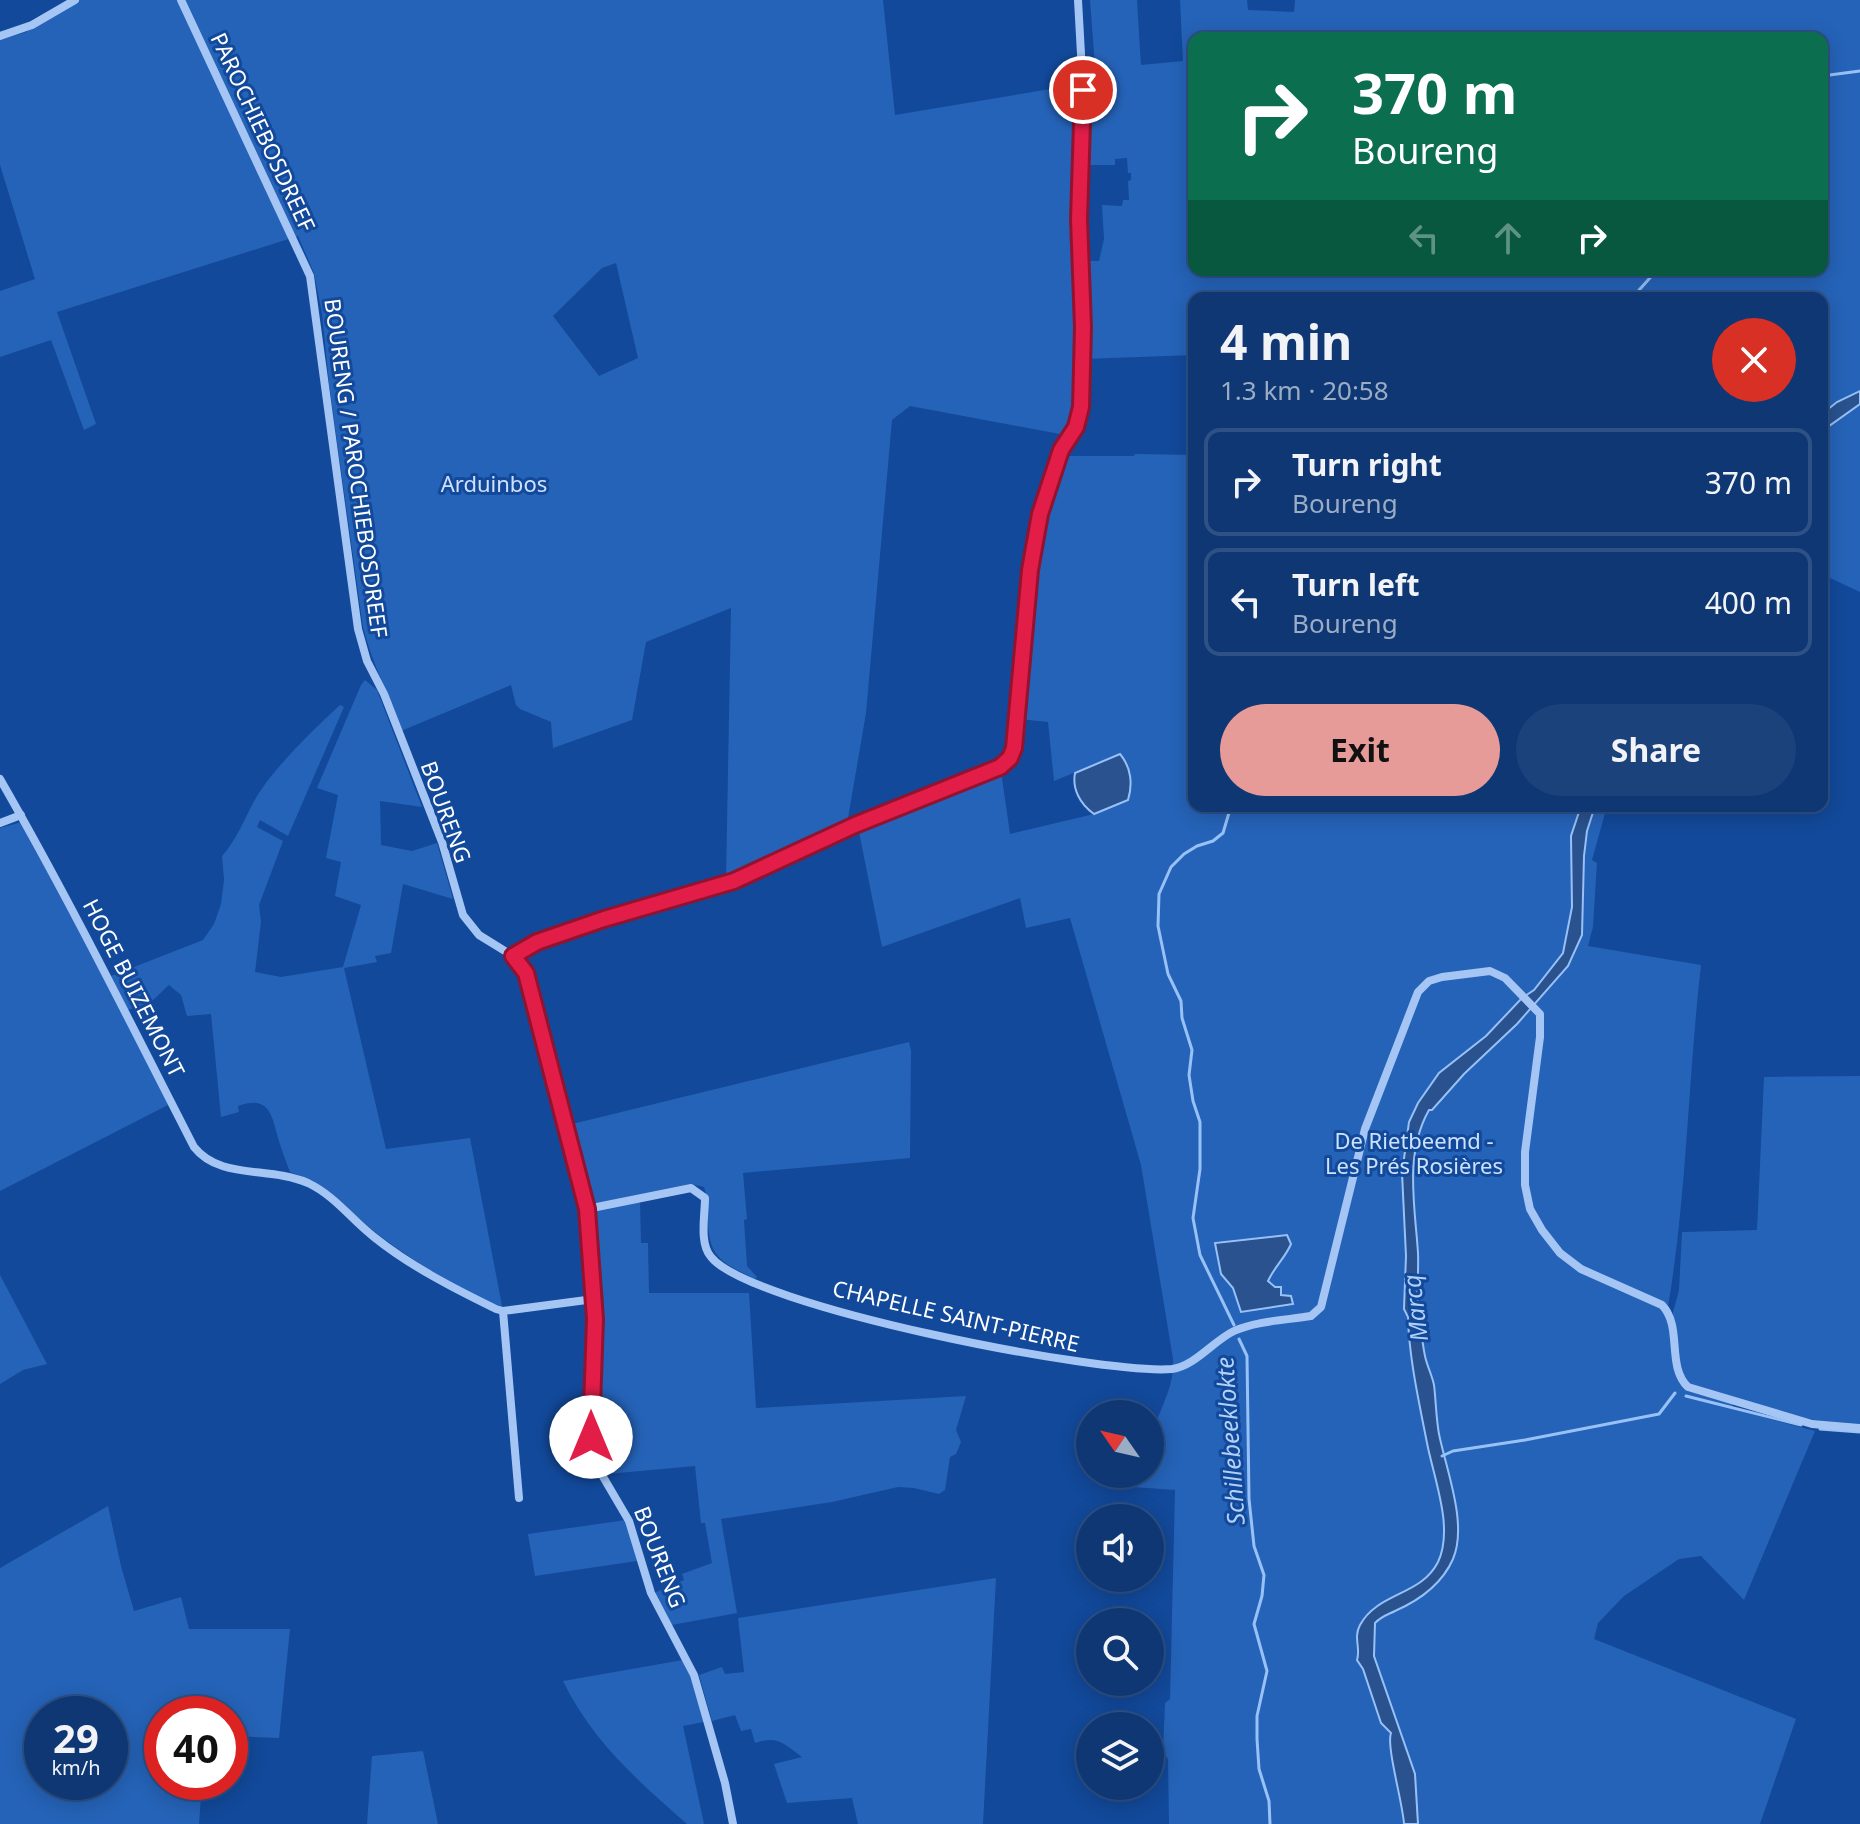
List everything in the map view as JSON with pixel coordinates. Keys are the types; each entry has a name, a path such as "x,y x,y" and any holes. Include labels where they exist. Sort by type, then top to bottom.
{"street":[{"path":"0,36 32,25 75,0"},
{"name":"PAROCHIEBOSDREEF","path":"181,0 311,280"},
{"path":"513,956 537,942 604,919 734,881 855,825 1000,767 1010,758 1014,748 1030,570 1040,514 1061,450 1076,427 1081,407 1083,327 1079,219 1083,90 1078,0"},
{"name":"BOURENG / PAROCHIEBOSDREEF","path":"311,280 358,629 367,661"},
{"name":"BOURENG","path":"367,661 384,694 442,842 463,915 479,935 513,956 526,973 587,1209 594,1299 592,1449 602,1475 629,1521 651,1593 694,1675 725,1783 733,1824"},
{"name":"HOGE BUIZEMONT","path":"0,779 80,922 194,1147 207,1160 223,1168 278,1173 311,1185 333,1199 389,1248 503,1311"},
{"path":"0,823 21,815"},
{"name":"CHAPELLE SAINT-PIERRE","path":"587,1209 687,1188 696,1189 705,1198 705,1241 709,1255 725,1269 769,1288 852,1313 1023,1354 1119,1368 1177,1368 1231,1332 1311,1316 1321,1307 1365,1129 1418,992 1442,977 1490,971 1505,978 1538,1010 1540,1037 1528,1118 1525,1185 1530,1209 1547,1237 1560,1253 1581,1269 1666,1308 1673,1329 1680,1377 1688,1387 1812,1424 1860,1428"},
{"path":"519,1498 503,1311 594,1299"}],"green space":[{"name":"Arduinbos","path":"80,0 883,0 895,115 1080,84 1076,202 1077,398 1072,425 1065,435 910,406 892,420 866,713 847,824 726,879 731,608 646,642 632,720 553,748 551,722 520,709 511,685 401,731 363,627 322,313 314,273 298,236 57,312 96,424 84,430 51,340 0,357 0,291 35,279 0,165 0,40 26,32","holes":["616,263 638,358 599,376 553,316 602,268"]},
{"path":"1090,0 1137,0 1141,65 1183,61 1180,0 1247,0 1248,10 1294,12 1295,0 1860,0 1860,592 1828,578 1828,292 1188,292 1188,355 1084,359 1082,261 1099,261 1104,239 1102,205 1122,206 1123,200 1129,200 1128,181 1131,180 1127,158 1115,159 1115,165 1084,165 1085,80 1096,79"},
{"name":"De Rietbeemd - Les Prés Rosières","path":"1188,455 1188,812 1605,812 1592,860 1597,863 1593,927 1588,946 1701,965 1679,1222 1668,1307 1676,1362 1685,1390 1733,1404 1732,1409 1815,1431 1744,1600 1701,1556 1679,1559 1624,1596 1598,1623 1594,1639 1796,1719 1760,1824 1169,1824 1164,1728 1165,1703 1170,1699 1175,1490 1147,1488 1164,1488 1164,1401 1173,1359 1141,1165 1070,918 1026,928 1020,898 882,947 858,827 998,770 1001,771 1010,834 1094,814 1128,800 1130,776 1120,754 1054,781 1048,722 1019,719 1042,519 1062,456"},
{"path":"365,680 377,690 422,807 380,801 381,845 412,851 437,843 453,899 403,884 391,953 375,956 377,962 344,968 386,1149 470,1138 502,1306 473,1295 434,1273 381,1237 323,1189 290,1172 272,1117 264,1106 249,1103 238,1106 239,1112 221,1117 211,1014 187,1016 181,995 169,985 151,1002 128,1010 111,976 203,940 214,924 221,904 224,880 222,856 272,776 340,705 344,707 288,836 260,820 257,827 283,841 259,905 261,922 255,972 281,977 343,967 361,905 335,896 341,862 326,858 338,795 317,788"},
{"path":"22,822 138,1041 168,1105 0,1191 0,828"},
{"path":"909,1042 910,1158 743,1173 747,1266 757,1277 755,1279 726,1263 714,1251 704,1187 690,1184 627,1197 640,1200 641,1243 648,1243 649,1293 749,1293 756,1408 966,1396 956,1430 961,1442 956,1454 950,1457 945,1490 939,1494 898,1487 832,1502 721,1519 737,1613 672,1625 654,1593 684,1580 682,1574 712,1563 705,1523 701,1523 695,1466 607,1474 600,1457 594,1413 599,1293 594,1219 572,1124"},
{"path":"1860,1076 1860,1424 1803,1419 1691,1387 1682,1376 1672,1316 1679,1290 1682,1232 1757,1230 1764,1077"},
{"path":"0,1275 47,1364 23,1370 0,1384"},
{"path":"108,1506 134,1611 181,1597 189,1629 290,1629 279,1738 248,1737 248,1696 144,1696 144,1800 201,1800 199,1824 0,1824 0,1568"},
{"path":"626,1520 637,1561 535,1576 528,1534"},
{"path":"996,1578 983,1824 858,1824 852,1798 787,1803 774,1764 802,1757 775,1740 755,1743 751,1729 741,1731 735,1715 712,1721 699,1675 722,1667 725,1674 744,1672 738,1618"},
{"path":"683,1660 692,1678 704,1722 683,1726 704,1824 687,1824 634,1776 588,1723 563,1681"},
{"path":"423,1751 438,1824 367,1824 372,1756"}],"water":[{"path":"1860,391 1860,404 1828,427 1828,409"},
{"path":"1120,754 1130,776 1128,800 1094,814 1078,796 1075,773"},
{"name":"Marcq","path":"1579,812 1593,812 1584,856 1582,935 1568,966 1517,1024 1429,1110 1416,1144 1413,1180 1418,1253 1417,1299 1458,1530 1453,1559 1436,1584 1413,1602 1375,1623 1374,1656 1415,1774 1418,1824 1404,1824 1391,1750 1391,1733 1381,1723 1363,1669 1357,1660 1357,1639 1360,1625 1368,1614 1431,1573 1438,1562 1444,1534 1441,1503 1410,1348 1408,1317 1404,1309 1406,1256 1402,1173 1409,1122 1439,1073 1486,1036 1522,998 1534,990 1563,953 1572,907 1571,836"},
{"path":"1287,1235 1291,1244 1268,1281 1275,1287 1281,1287 1281,1295 1291,1296 1293,1304 1241,1312 1233,1288 1221,1274 1215,1243"}],"waterway":[{"name":"Schillebeeklokte","path":"1828,75 1860,71"},
{"name":"Schillebeeklokte","path":"1637,292 1652,276"},
{"name":"Schillebeeklokte","path":"1229,812 1223,833 1184,854 1171,867 1159,894 1158,926 1168,974 1181,1001 1182,1018 1192,1050 1189,1075 1200,1122 1200,1169 1193,1218 1200,1255 1234,1325"},
{"name":"Schillebeeklokte","path":"1239,1339 1247,1356 1249,1499 1254,1546 1264,1575 1254,1624 1267,1671 1257,1716 1257,1739 1259,1769 1269,1801 1270,1824"},
{"path":"1442,1456 1453,1451 1659,1414 1675,1393"},
{"path":"1686,1396 1801,1425"},
{"path":"1820,1429 1860,1432"}],"route":[{"path":"591,1437 595,1319 587,1209 526,973 513,956 537,942 604,919 734,881 855,825 1000,767 1010,758 1014,748 1030,570 1040,514 1052,472 1061,450 1076,427 1081,407 1083,327 1079,219 1083,90"}]}
